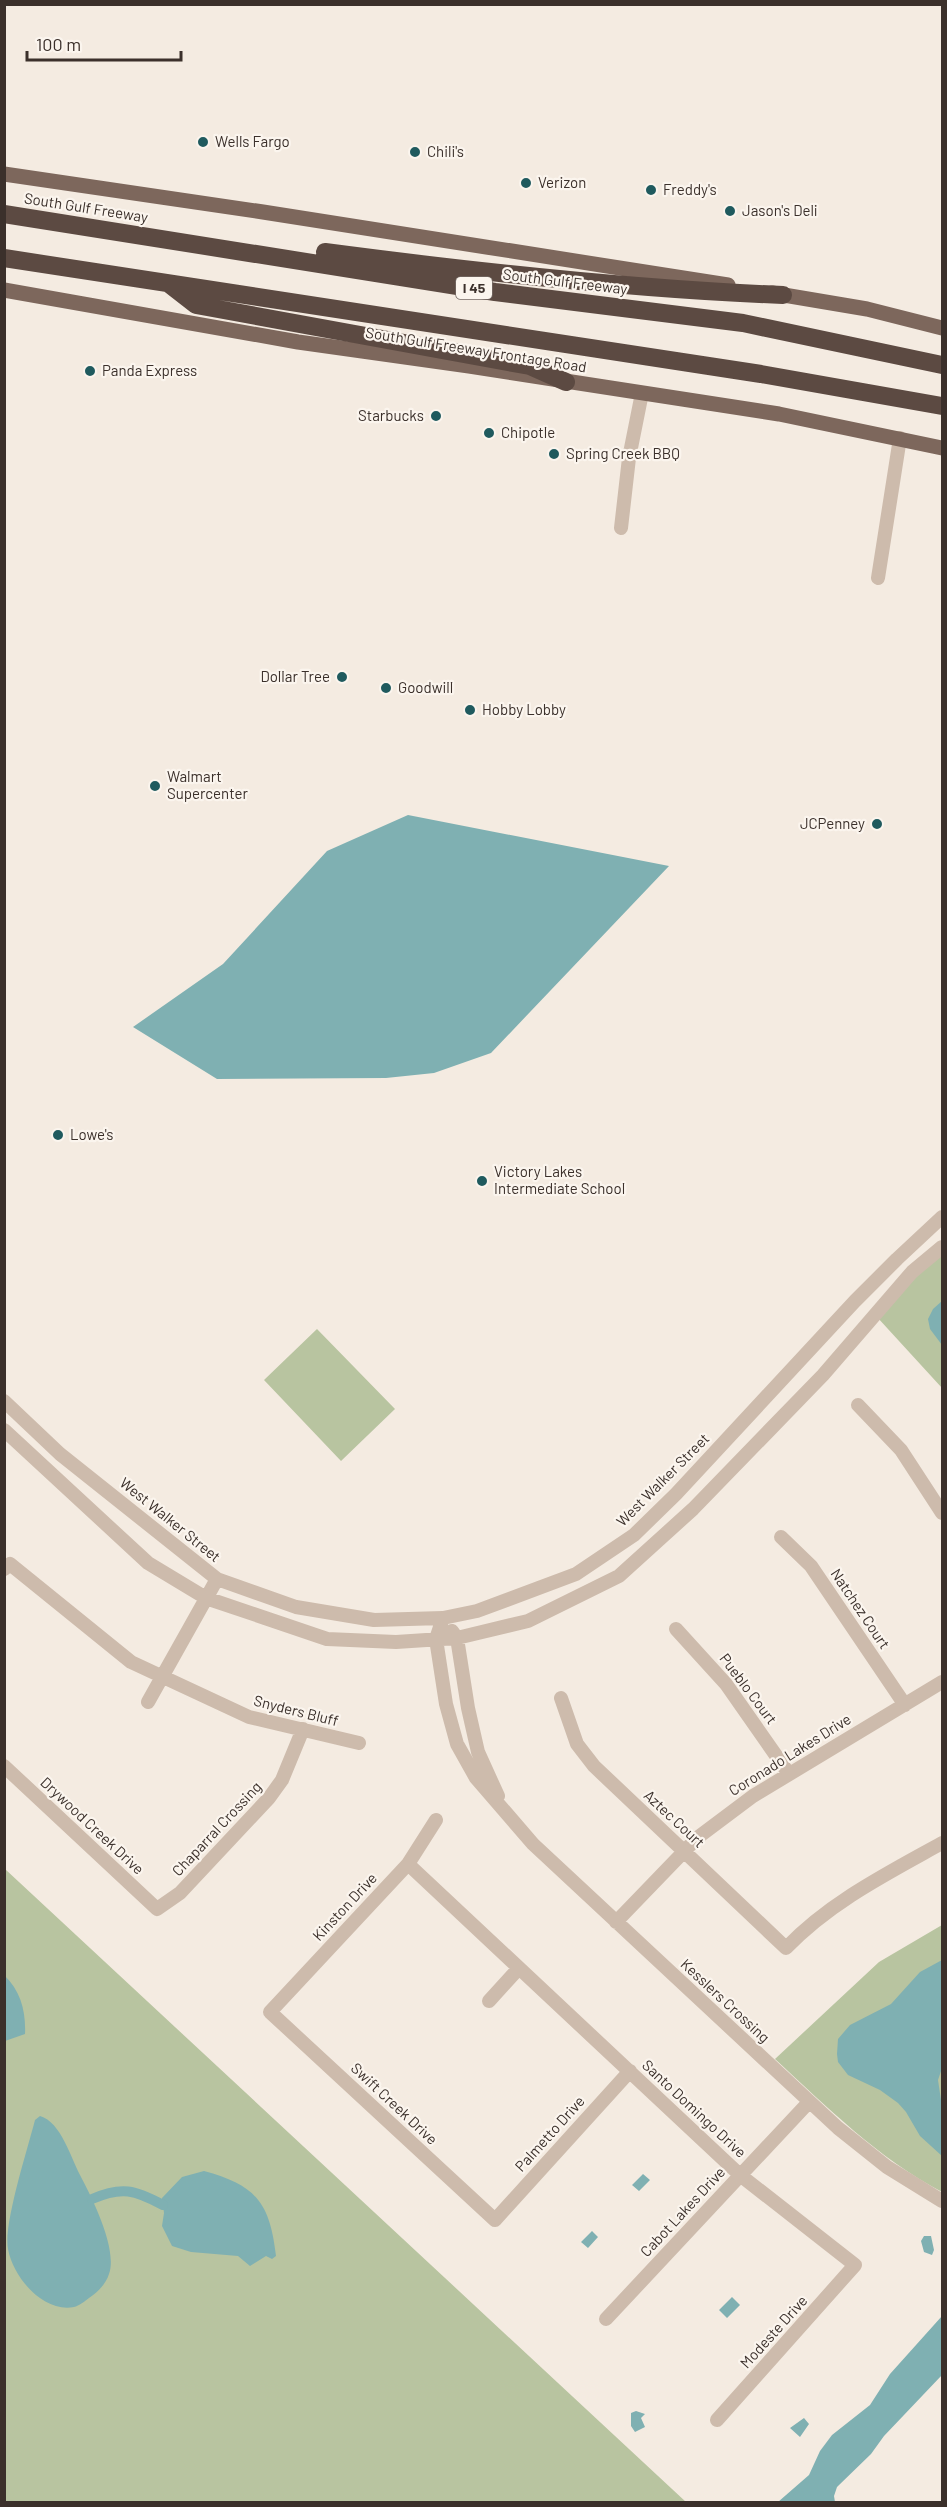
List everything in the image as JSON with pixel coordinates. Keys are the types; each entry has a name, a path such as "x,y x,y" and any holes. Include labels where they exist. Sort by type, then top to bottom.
{"highway":[{"name":"South Gulf Freeway","path":"4,214 495,292 743,323 942,365"},
{"path":"202,244 311,250 502,274 688,291 783,295"},
{"path":"4,258 761,374 942,406"},
{"path":"168,283 196,305 530,366 567,382"}],"main road":[{"path":"4,174 263,212 783,295 867,309 942,328"},
{"name":"South Gulf Freeway Frontage Road","path":"4,290 298,342 778,414 942,448"}],"street":[{"path":"621,528 629,458 642,393"},
{"path":"878,578 900,438"},
{"name":"West Walker Street","path":"4,1401 60,1454 217,1579 296,1608 374,1620 443,1618 477,1611 576,1574 634,1535 676,1494 864,1293 942,1217"},
{"path":"4,1430 148,1563 206,1598 327,1639 396,1642 457,1638 528,1621 619,1575 693,1509 823,1376 912,1272 942,1247"},
{"path":"858,1405 901,1450 942,1513"},
{"name":"Natchez Court","path":"781,1537 811,1566 904,1705"},
{"name":"Snyders Bluff","path":"7,1567 131,1662 249,1717 358,1743"},
{"path":"148,1702 217,1579"},
{"name":"Kesslers Crossing","path":"443,1618 457,1638 468,1708 478,1752 502,1806"},
{"name":"Kesslers Crossing","path":"443,1618 436,1640 446,1704 457,1744 476,1778 533,1844 809,2102 887,2167 942,2200"},
{"name":"Pueblo Court","path":"676,1629 726,1684 789,1774"},
{"name":"Coronado Lakes Drive","path":"616,1922 697,1838 753,1796 942,1682"},
{"name":"Aztec Court","path":"561,1698 577,1744 594,1766 786,1948 802,1931 866,1886 942,1843"},
{"name":"Chaparral Crossing","path":"158,1909 180,1893 269,1798 282,1780 303,1729"},
{"name":"Drywood Creek Drive","path":"4,1766 158,1909"},
{"name":"Kinston Drive","path":"270,2012 408,1864 436,1820"},
{"name":"Santo Domingo Drive","path":"408,1864 740,2175 855,2265"},
{"path":"489,2001 519,1968"},
{"name":"Swift Creek Drive","path":"270,2012 495,2220"},
{"name":"Palmetto Drive","path":"495,2220 630,2071"},
{"name":"Cabot Lakes Drive","path":"606,2319 809,2102"},
{"name":"Modeste Drive","path":"717,2420 855,2265"}],"green space":[{"path":"942,1251 942,1388 877,1317"},
{"path":"317,1329 395,1409 341,1461 264,1380"},
{"path":"5,1869 686,2502 5,2502"},
{"path":"942,1925 942,2192 875,2148 775,2059 879,1962"}],"water":[{"path":"408,815 669,866 491,1053 434,1073 386,1078 217,1079 133,1027 223,964 327,851"},
{"path":"942,1301 942,1345 930,1329 928,1319 933,1309"},
{"path":"942,1960 942,2068 938,2080 941,2100 942,2156 920,2136 898,2103 880,2090 848,2075 838,2062 837,2054 838,2039 850,2025 891,2004 920,1972"},
{"path":"4,1975 18,1995 25,2026 25,2034 5,2041"},
{"path":"40,2116 54,2125 60,2133 97,2210 110,2251 111,2264 106,2281 95,2294 74,2307 51,2304 31,2291 16,2271 8,2249 9,2223 17,2186 35,2120"},
{"path":"204,2171 236,2183 257,2199 270,2222 276,2256 272,2259 266,2256 250,2266 238,2256 191,2252 172,2246 162,2226 164,2213 162,2198 182,2177"},
{"path":"643,2174 650,2180 639,2191 632,2185"},
{"path":"592,2231 598,2237 588,2248 581,2242"},
{"path":"924,2236 931,2236 934,2250 932,2255 924,2252 921,2241"},
{"path":"732,2297 740,2305 727,2318 719,2310"},
{"path":"942,2316 942,2375 884,2436 871,2454 837,2487 835,2502 778,2502 809,2475 820,2451 832,2435 870,2405 890,2374"},
{"path":"636,2411 645,2414 641,2418 645,2427 635,2432 631,2426 631,2413"},
{"path":"804,2418 809,2424 800,2437 790,2428"}],"waterway":[{"path":"92,2199 120,2191 136,2193 163,2205"}],"place":[{"name":"Wells Fargo","path":"203,142"},
{"name":"Chili's","path":"415,152"},
{"name":"Verizon","path":"526,183"},
{"name":"Freddy's","path":"651,190"},
{"name":"Jason's Deli","path":"730,211"},
{"name":"Panda Express","path":"90,371"},
{"name":"Starbucks","path":"436,416"},
{"name":"Chipotle","path":"489,433"},
{"name":"Spring Creek BBQ","path":"554,454"},
{"name":"Dollar Tree","path":"342,677"},
{"name":"Goodwill","path":"386,688"},
{"name":"Hobby Lobby","path":"470,710"},
{"name":"Walmart Supercenter","path":"155,786"},
{"name":"JCPenney","path":"877,824"},
{"name":"Lowe's","path":"58,1135"},
{"name":"Victory Lakes Intermediate School","path":"482,1181"}]}
